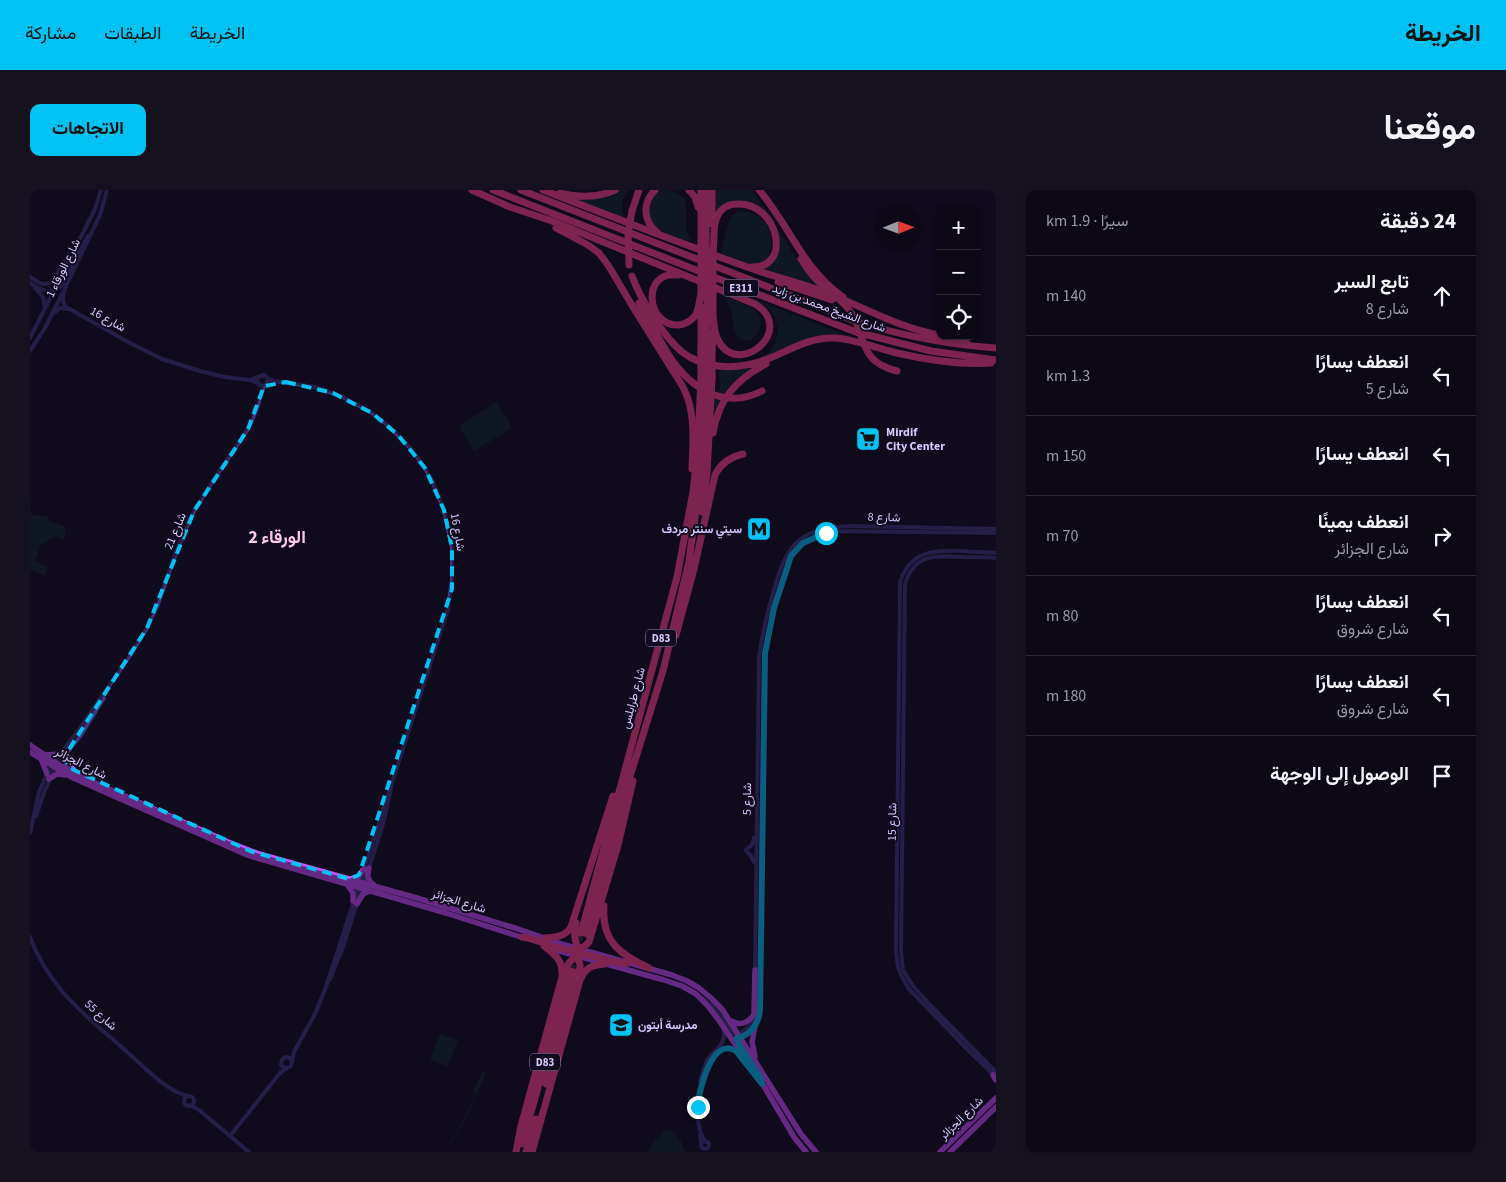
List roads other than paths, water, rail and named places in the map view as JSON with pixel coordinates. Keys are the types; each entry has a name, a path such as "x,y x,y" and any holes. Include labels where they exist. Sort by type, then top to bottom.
{"highway":[{"path":"472,190 589,242 607,256 681,373 696,386 719,396 745,398 762,391"},
{"name":"شارع الشيخ محمد بن زايد","path":"493,190 856,332 931,351 996,361"},
{"name":"شارع الشيخ محمد بن زايد","path":"521,190 860,323 916,338 996,348"},
{"path":"543,190 643,230 820,291 863,309 936,334"},
{"path":"551,190 567,195 584,196 600,195 616,190"},
{"path":"638,190 628,234 629,265 639,302 664,347"},
{"path":"655,190 646,205 646,215 649,224 658,233 682,243"},
{"path":"688,190 697,203 701,224"},
{"path":"701,190 701,224 704,244 710,352"},
{"path":"704,244 706,190"},
{"path":"712,190 713,250"},
{"path":"757,190 816,279 849,310 856,321 863,344 870,354 882,365 897,371"},
{"path":"757,190 773,208 805,259 818,275 834,290 863,309"},
{"path":"707,379 701,346 715,221 721,210 731,204 746,204 758,209 768,217 774,228 776,240 775,252 770,261 762,266 741,265"},
{"path":"507,206 541,217 689,278 743,298 760,307 769,321 769,332 760,348 754,352 744,354 733,353 723,347 715,333 713,315 707,294"},
{"path":"556,228 588,245 608,265 686,393 691,406 692,420 690,504"},
{"path":"634,234 647,235 687,248 808,293 835,301 849,310"},
{"path":"689,278 669,275 658,281 652,296 656,313 672,324 680,325 686,323 697,313 707,294"},
{"path":"632,276 647,308 669,339 694,360 716,366 739,367 760,362 810,341 834,338 939,361 980,364 996,361"},
{"path":"707,473 707,379 713,315"},
{"path":"957,340 974,346"},
{"path":"689,560 700,522 717,417 723,402 729,392 746,375 793,348"},
{"name":"شارع طرابلس","path":"707,379 701,473 689,560 663,671 584,934 681,557 696,469 707,379"},
{"path":"663,671 687,594 714,475 724,462 743,454"},
{"path":"516,1152 521,1126 562,977 567,964 590,940 605,891 624,821 633,782 634,766"},
{"path":"545,938 560,936 570,929 618,783 625,771"},
{"path":"532,1152 576,974 581,968 575,928 584,888"},
{"path":"605,891 603,916 609,938 614,946 624,955 649,968"},
{"path":"522,937 618,963 628,963"},
{"path":"565,945 579,952"},
{"path":"544,946 559,959 562,967 562,977"},
{"path":"576,974 584,972 594,965 605,964"},
{"name":"D83","path":"520,1152 576,974"},
{"name":"D83","path":"526,1152 576,974"}],"main road":[{"name":"شارع الجزائر","path":"30,745 42,757"},
{"name":"شارع الجزائر","path":"30,752 74,775 250,851 346,882 378,887 565,945"},
{"path":"63,754 74,775 58,774 48,776 42,757 63,754"},
{"path":"355,903 352,891 346,882 358,877 367,868"},
{"path":"367,868 368,880 378,887"},
{"name":"شارع الجزائر","path":"360,885 372,891 522,937 544,946 579,952 605,964 682,986 696,994 720,1022 762,1084 794,1137 806,1152"},
{"path":"355,903 363,894 372,891"},
{"path":"628,963 679,978 699,988 716,1003 730,1020 738,1037 764,1074 801,1134 816,1152"},
{"path":"730,1020 736,1024 741,1024 748,1022 752,1017 754,1011 755,970"},
{"path":"755,1026 753,1051 764,1074"},
{"name":"شارع الجزائر","path":"940,1152 962,1128 996,1098"},
{"name":"شارع الجزائر","path":"950,1152 995,1108"}],"street":[{"name":"شارع الورقاء 1","path":"30,338 97,205 101,190"},
{"name":"شارع الورقاء 1","path":"30,351 48,323 93,230 102,210 107,190"},
{"path":"30,283 43,291 53,291 62,285 84,242 93,230"},
{"path":"30,277 42,284 52,282 79,241"},
{"path":"30,283 43,297 45,310"},
{"path":"66,285 63,300 64,304 70,309"},
{"path":"48,323 58,309 63,307 70,309"},
{"name":"شارع 16","path":"70,309 162,359 212,374 263,383 277,381 305,384 333,392 358,404 380,419 398,435 421,462 436,488 445,511 452,548 452,579 450,599 444,621 394,774 343,948 315,1014 294,1052"},
{"name":"شارع 16","path":"250,380 264,375 263,383"},
{"name":"شارع 21","path":"55,765 147,628 194,511 248,429 256,411 263,383 258,378"},
{"name":"شارع 8","path":"786,561 793,546 800,540 810,534 831,527 859,526 995,530"},
{"path":"941,532 951,531 952,528"},
{"name":"شارع 8","path":"786,561 803,543 831,531 981,533 995,530"},
{"name":"شارع 15","path":"995,1076 922,1004 904,981 898,967 896,952 896,919 900,582 910,564 928,552 940,550 996,555"},
{"name":"شارع 15","path":"995,1076 932,1008 904,973 901,958 901,850 904,591 906,581 913,568 927,558 940,556 985,557 996,555"},
{"name":"شارع 5","path":"738,1037 756,1017 756,831 759,657 768,610 778,574 786,561"},
{"name":"شارع 5","path":"755,1026 760,1010 764,660 770,625 786,561"},
{"path":"768,610 771,613 770,625"},
{"path":"899,640 902,640 902,659 904,663"},
{"name":"شارع 21","path":"63,754 81,735 114,678"},
{"path":"90,720 93,709"},
{"path":"30,832 38,796 55,765"},
{"path":"756,831 752,844 746,851 753,858 756,873"},
{"path":"897,831 899,832 899,846 901,850"},
{"path":"896,919 897,931 901,932"},
{"name":"شارع 55","path":"30,937 46,968 71,1002 154,1076 177,1093 184,1102"},
{"path":"696,994 709,1002 738,1037 738,1043 760,1077 762,1084"},
{"path":"922,1004 924,1002 932,1008"},
{"path":"704,1142 709,1144 707,1150 702,1147 704,1142 696,1119 697,1092 709,1058 723,1042 724,1033 720,1022"},
{"path":"738,1037 755,1026"},
{"path":"704,1074 715,1056 726,1048 734,1050 747,1063"},
{"path":"280,1073 282,1060 294,1052"},
{"path":"230,1137 280,1073 291,1066 294,1052"},
{"path":"286,1057 292,1061"},
{"path":"282,1066 287,1068"},
{"name":"شارع 55","path":"177,1093 188,1096"},
{"path":"199,1110 192,1097 185,1097 184,1102 186,1105 199,1110 249,1152"},
{"path":"190,1105 194,1101"}],"tunnel":[{"path":"571,971 581,933"}],"place":[{"name":"Mirdif City Center","path":"868,439"},
{"name":"سيتي سنتر مردف","path":"759,529"},
{"name":"مدرسة أبتون","path":"621,1025"}],"district":[{"name":"الورقاء 2","path":"277,537"}]}
